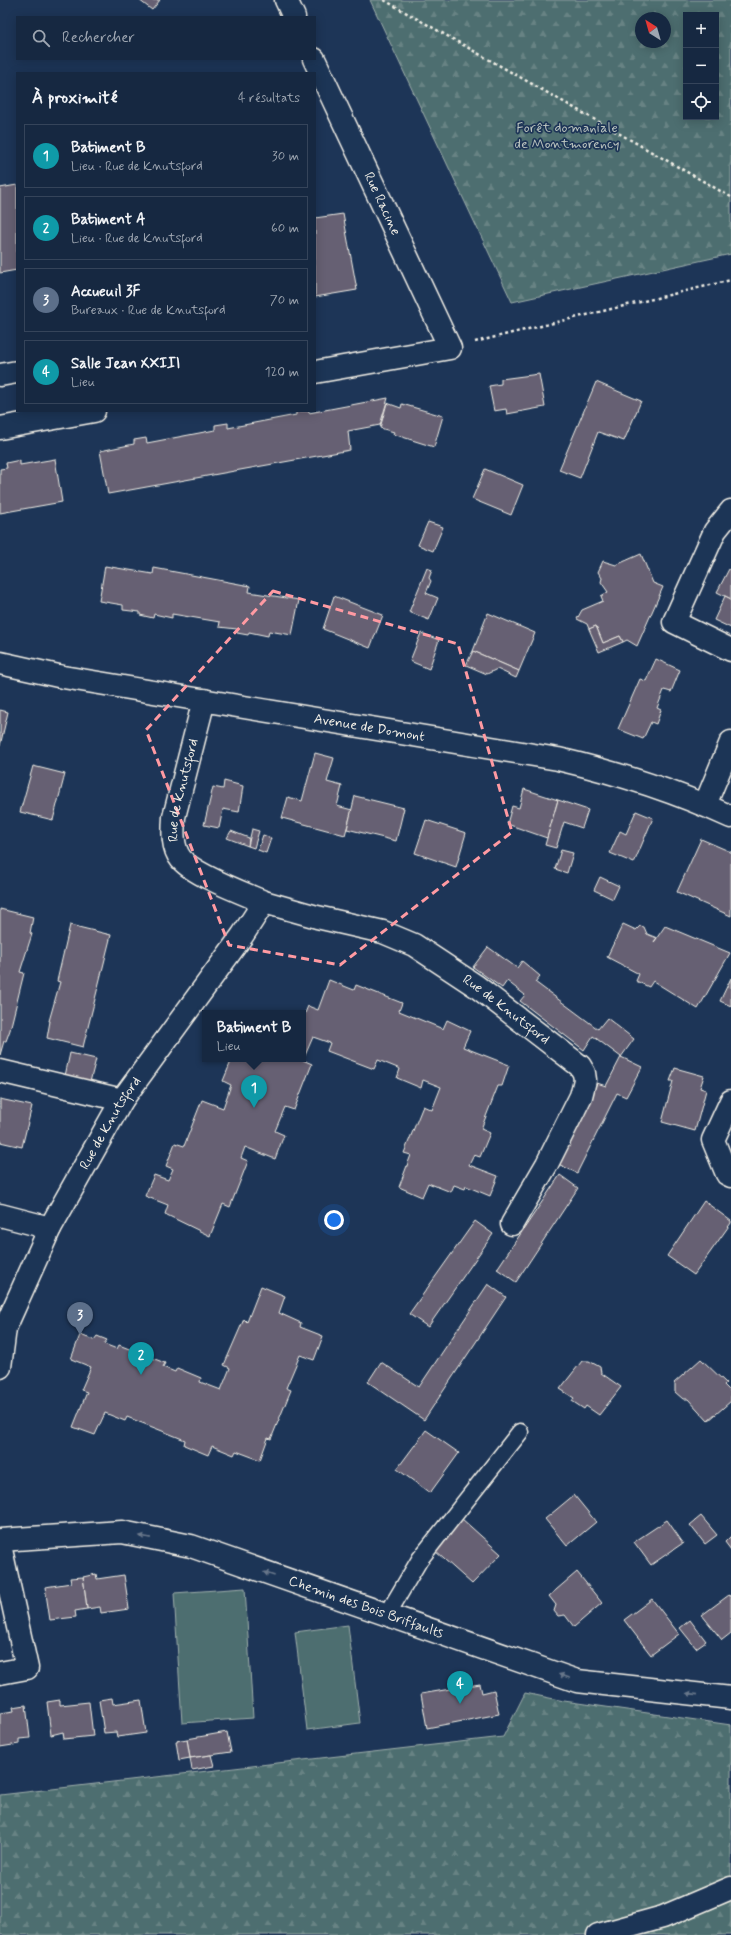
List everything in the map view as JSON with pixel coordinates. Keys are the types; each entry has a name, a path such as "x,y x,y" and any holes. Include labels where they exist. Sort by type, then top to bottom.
{"street":[{"path":"286,0 294,16"},
{"name":"Rue Racine","path":"314,60 450,348"},
{"path":"316,372 450,348"},
{"path":"0,375 16,372"},
{"path":"0,428 88,412"},
{"path":"731,511 715,531 674,622 731,650"},
{"name":"Avenue de Domont","path":"0,663 62,677 558,759 611,771 652,784 731,817"},
{"name":"Rue de Knutsford","path":"204,700 174,817 173,830 175,847 181,859 195,870 264,902 317,917 383,932 414,945 476,986 580,1066 584,1073 585,1080 581,1096 547,1164 512,1224"},
{"path":"705,805 731,742"},
{"name":"Rue de Knutsford","path":"0,1367 5,1328 50,1228 122,1100 242,936 264,902"},
{"path":"0,1071 122,1100"},
{"path":"731,1101 713,1140 727,1174 731,1176"},
{"path":"0,1215 50,1228"},
{"name":"Chemin des Bois Briffaults","path":"0,1540 122,1532 191,1546 577,1681 731,1698"},
{"path":"0,1545 27,1668 0,1673"},
{"path":"598,1935 663,1917 731,1888"}],"lane":[{"path":"387,1615 420,1559 520,1432"}],"path":[{"path":"384,0 731,197"},
{"path":"450,348 731,280"}],"highlighted area":[{"path":"273,591 458,644 512,832 340,965 229,945 146,730"}],"green space":[{"name":"Forêt domaniale de Montmorency","path":"370,0 731,0 731,254 512,302"},
{"path":"245,1588 253,1718 182,1723 174,1593"},
{"path":"348,1625 360,1723 307,1730 295,1632"},
{"path":"525,1693 564,1701 731,1725 731,1935 0,1935 0,1795 503,1737"}],"building":[{"path":"139,0 160,0 152,10"},
{"path":"16,185 16,270 0,273 0,188"},
{"path":"343,214 357,290 316,297 316,218"},
{"path":"539,374 545,407 507,414 506,409 494,411 489,386 501,384 501,379"},
{"path":"596,382 641,401 624,441 598,432 580,478 559,470"},
{"path":"388,398 380,425 348,431 350,450 108,494 100,451 134,444 134,440 146,438 147,443 215,430 215,425 228,423 228,428 296,415 296,412 309,413"},
{"path":"387,403 401,408 402,404 443,416 434,447 393,434 394,432 380,428"},
{"path":"55,459 62,502 0,513 0,469 7,468 6,463 20,460 20,465"},
{"path":"485,469 523,485 511,515 472,499"},
{"path":"428,522 443,527 433,551 418,545"},
{"path":"641,554 653,583 663,587 637,646 627,640 623,642 620,636 603,643 596,626 589,629 587,624 577,619 582,610 603,601 601,596 608,592 601,582 602,578 598,572 603,561 616,565"},
{"path":"105,566 153,574 154,568 250,586 249,592 299,600 292,635 269,631 268,636 249,632 248,635 237,633 237,629 219,627 220,622 172,614 172,618 154,614 153,618 140,615 140,612 123,610 123,605 99,601"},
{"path":"427,568 432,570 429,578 431,581 426,593 438,598 429,620 409,612"},
{"path":"729,569 731,570 731,599 717,592"},
{"path":"334,596 383,615 370,648 323,629"},
{"path":"725,596 731,599 731,628 714,620"},
{"path":"488,613 535,633 519,671 473,651"},
{"path":"596,626 603,643 620,636 623,642 599,652 589,629"},
{"path":"421,633 439,640 429,669 410,661"},
{"path":"473,651 519,671 516,678 497,669 487,674 466,665"},
{"path":"656,659 680,670 671,692 664,690 657,708 661,710 656,724 651,722 643,739 618,729 640,679 646,681"},
{"path":"0,710 8,712 0,746"},
{"path":"315,753 334,758 327,782 342,786 337,806 352,810 345,835 282,818 288,797 302,801"},
{"path":"33,766 65,774 53,820 20,812"},
{"path":"224,781 243,786 239,812 223,809 219,828 204,825 213,787 223,789"},
{"path":"524,789 558,800 547,838 507,824 512,806 519,808"},
{"path":"355,796 404,808 396,841 347,829"},
{"path":"558,800 588,810 582,828 564,822 556,848 545,845"},
{"path":"636,811 653,818 634,863 610,853 620,831 626,834"},
{"path":"426,820 466,833 456,867 415,853"},
{"path":"252,829 259,831 254,848 248,846"},
{"path":"231,831 249,838 248,846 227,838"},
{"path":"263,835 271,838 266,853 258,850"},
{"path":"701,839 731,852 731,916 677,892"},
{"path":"561,850 573,853 567,873 555,869"},
{"path":"600,877 619,886 613,899 594,890"},
{"path":"0,909 33,917 30,933 32,934 20,972 24,973 10,1030 6,1041 4,1041 0,1055"},
{"path":"623,924 636,930 640,926 644,927 647,934 657,938 665,926 730,953 698,1009 653,981 649,987 636,981 639,974 607,957"},
{"path":"70,925 111,935 83,1047 47,1038 49,1021 60,982 57,981"},
{"path":"488,947 517,968 522,961 540,976 535,982 598,1029 607,1018 634,1039 621,1057 593,1036 584,1050 520,1001 525,995 507,981 502,988 473,967"},
{"path":"731,978 731,1006 720,1001"},
{"path":"329,980 354,990 356,985 402,1003 399,1011 443,1029 447,1020 470,1031 463,1047 509,1065 502,1086 498,1086 481,1129 490,1133 480,1157 474,1155 469,1165 498,1176 490,1196 466,1186 465,1189 454,1185 451,1192 428,1183 422,1197 399,1187 411,1155 404,1153 423,1106 432,1110 441,1087 423,1080 421,1088 397,1078 400,1069 378,1060 374,1069 327,1051 330,1043 313,1037 306,1053 306,1011 308,1006 318,1010"},
{"path":"70,1053 96,1059 90,1082 65,1076"},
{"path":"621,1057 642,1067 626,1097 617,1093 577,1173 556,1163 597,1083 606,1086"},
{"path":"306,1061 312,1064 294,1110 285,1107 275,1131 284,1135 275,1159 245,1147 241,1158 248,1161 230,1207 223,1204 210,1236 165,1214 168,1205 145,1196 154,1175 168,1180 173,1169 166,1166 175,1143 184,1146 202,1100 223,1108 231,1085 223,1081 231,1062"},
{"path":"675,1068 704,1076 700,1088 706,1090 695,1131 662,1122 673,1081 670,1081"},
{"path":"0,1099 32,1106 22,1147 0,1142"},
{"path":"560,1175 578,1188 516,1282 497,1269"},
{"path":"704,1201 731,1221 731,1223 694,1275 667,1256"},
{"path":"475,1221 493,1234 428,1327 409,1314"},
{"path":"488,1284 506,1297 424,1420 368,1382 381,1362 419,1387"},
{"path":"261,1286 285,1296 279,1313 301,1323 300,1327 323,1336 314,1360 300,1355 286,1388 291,1390 271,1439 268,1438 260,1460 236,1451 234,1455 212,1446 208,1455 184,1445 185,1440 127,1417 125,1421 105,1413 95,1435 73,1427 87,1392 81,1390 91,1367 71,1359 80,1335 94,1340 97,1336 107,1340 104,1344 117,1349 119,1345 165,1363 163,1367 175,1372 177,1368 201,1378 200,1382 221,1390 230,1368 224,1365 244,1319 247,1322"},
{"path":"701,1359 726,1383 724,1385 731,1392 731,1401 708,1421 688,1399 683,1399 675,1392 674,1383"},
{"path":"582,1361 589,1361 600,1367 601,1373 621,1387 599,1415 586,1406 584,1409 572,1401 574,1398 560,1389"},
{"path":"426,1430 459,1453 430,1493 397,1469"},
{"path":"574,1495 596,1522 567,1546 545,1519"},
{"path":"701,1516 717,1535 705,1544 690,1525"},
{"path":"461,1518 501,1554 472,1584 435,1551"},
{"path":"667,1520 683,1543 651,1565 634,1542"},
{"path":"731,1536 731,1550 725,1542"},
{"path":"577,1572 602,1603 574,1627 565,1615 558,1616 554,1611 556,1605 549,1596"},
{"path":"96,1574 97,1579 124,1575 129,1609 101,1613 100,1607 87,1609 83,1577"},
{"path":"83,1577 87,1609 75,1611 76,1617 50,1620 45,1587 71,1583 70,1578"},
{"path":"729,1595 731,1597 731,1633 722,1640 702,1615"},
{"path":"652,1599 679,1634 651,1655 624,1620"},
{"path":"690,1620 706,1641 696,1648 680,1628"},
{"path":"480,1684 482,1693 494,1690 499,1714 427,1728 421,1694"},
{"path":"112,1698 113,1704 141,1700 146,1733 117,1737 116,1732 104,1733 99,1700"},
{"path":"60,1700 60,1705 89,1702 93,1736 64,1739 63,1732 51,1735 47,1702"},
{"path":"26,1705 30,1738 19,1739 19,1744 0,1747 0,1713 14,1711 13,1707"},
{"path":"227,1732 231,1752 190,1758 187,1739"},
{"path":"187,1739 190,1758 179,1760 176,1741"},
{"path":"211,1755 214,1766 192,1770 190,1758"}],"place":[{"name":"Batiment B","path":"254,1108"},
{"name":"Accueuil 3F","path":"80,1335"},
{"name":"Batiment A","path":"141,1375"},
{"name":"Salle Jean XXIII","path":"460,1704"}]}
